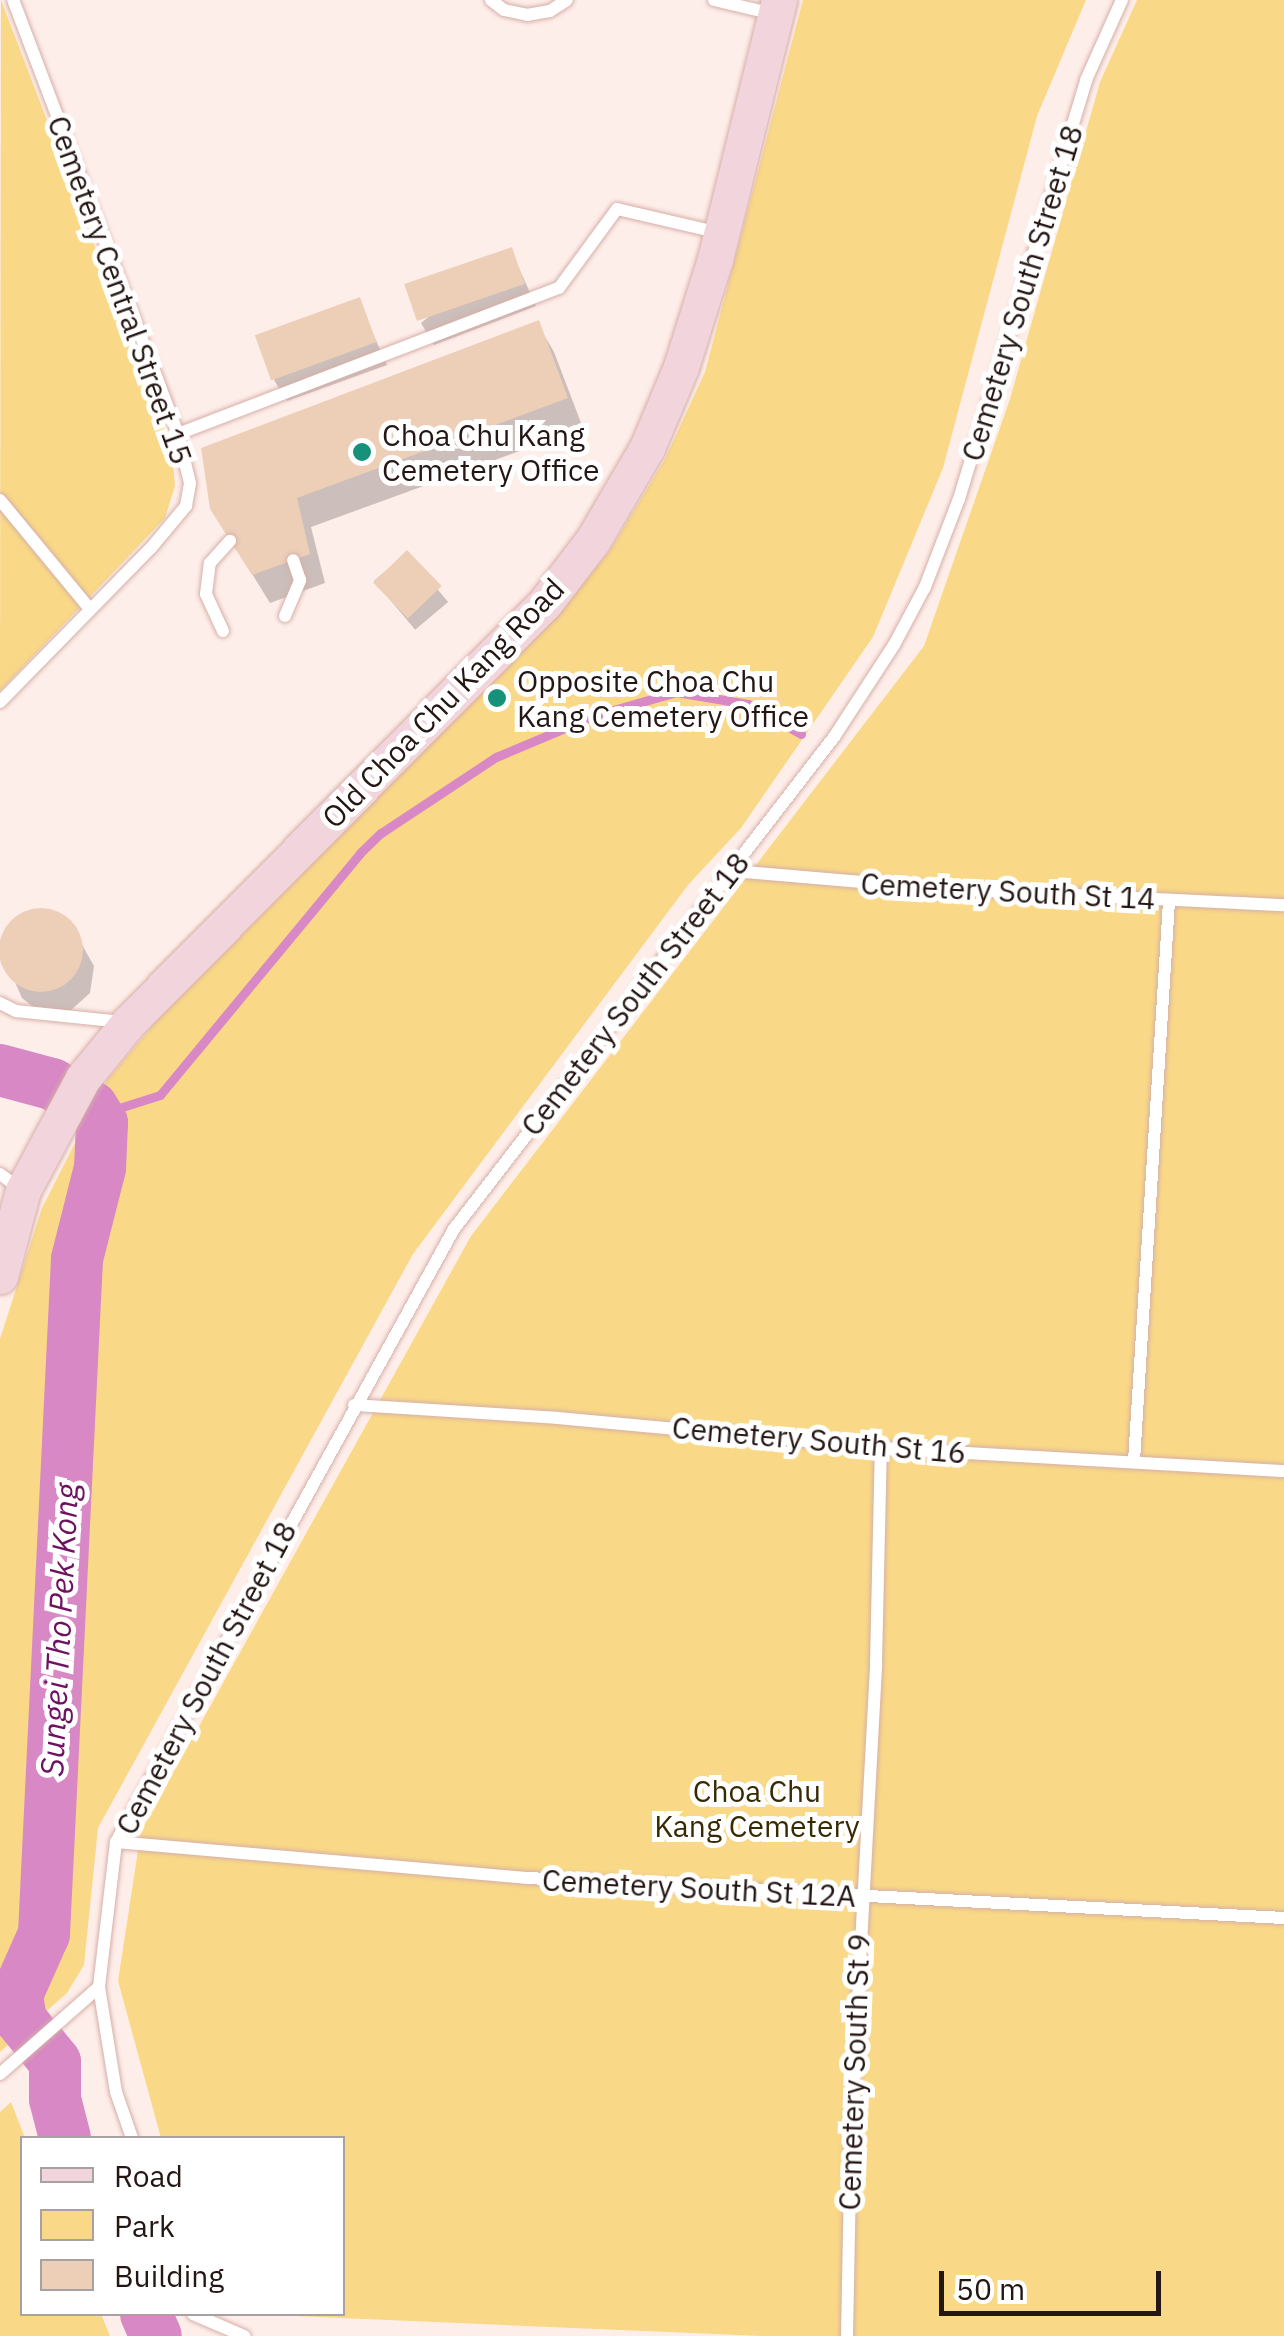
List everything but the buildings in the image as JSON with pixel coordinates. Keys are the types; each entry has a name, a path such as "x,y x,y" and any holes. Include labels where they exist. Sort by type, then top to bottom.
{"street":[{"name":"Old Choa Chu Kang Road","path":"0,1276 11,1182 83,1078 129,1022 545,603 594,540 647,448 674,384 722,233 777,7"}],"lane":[{"name":"Cemetery Central Street 15","path":"0,702 186,506 190,483 178,434 12,0"},
{"path":"491,0 504,10 527,16 550,11 567,0"},
{"path":"714,0 777,7"},
{"name":"Cemetery South Street 18","path":"131,2136 116,2092 100,1987 116,1842 454,1228 834,738 894,645 925,587 994,392 1086,80 1122,0"},
{"path":"178,434 559,288 617,208 722,233"},
{"path":"0,500 90,609"},
{"path":"223,631 206,594 210,563 230,541"},
{"path":"285,616 300,580 293,560"},
{"name":"Cemetery South St 14","path":"733,871 932,888 1284,905"},
{"path":"1134,1461 1169,901"},
{"path":"0,1003 16,1012 129,1022"},
{"name":"Cemetery South St 16","path":"354,1405 558,1418 880,1448 1284,1471"},
{"name":"Cemetery South St 9","path":"846,2336 860,1897 876,1664 880,1448"},
{"name":"Cemetery South St 12A","path":"116,1842 528,1878 1284,1918"},
{"path":"0,2074 100,1987"},
{"path":"199,2316 244,2336"}],"green space":[{"path":"1,0 172,448 175,486 165,518 0,691"},
{"path":"803,0 1086,0 1037,116 943,468 873,637 741,828 688,885 413,1254 98,1828 84,1965 67,1993 0,2052 0,1339 42,1208 107,1080 154,1024 556,617 610,550 665,459 705,372"},
{"name":"Choa Chu Kang Cemetery","path":"1137,0 1284,0 1284,2336 762,2336 295,2316 345,2316 345,2136 160,2136 118,1981 141,1831 471,1236 924,646 1010,399 1100,82"},
{"path":"11,2102 24,2136 20,2136 20,2316 102,2316 110,2336 0,2336 0,2112"}],"waterway":[{"name":"Sungei Tho Pek Kong","path":"92,1107 119,1108 160,1095 360,853 381,833 496,757 596,715 676,692 748,704 801,734"},
{"name":"Sungei Tho Pek Kong","path":"0,1070 52,1084 92,1107 102,1123 100,1168 77,1259 44,1934 17,1995 21,2020 55,2062 55,2099 64,2136"},
{"name":"Sungei Tho Pek Kong","path":"147,2316 156,2336"}],"place":[{"name":"Choa Chu Kang Cemetery Office","path":"362,452"},
{"name":"Opposite Choa Chu Kang Cemetery Office","path":"497,698"}]}
